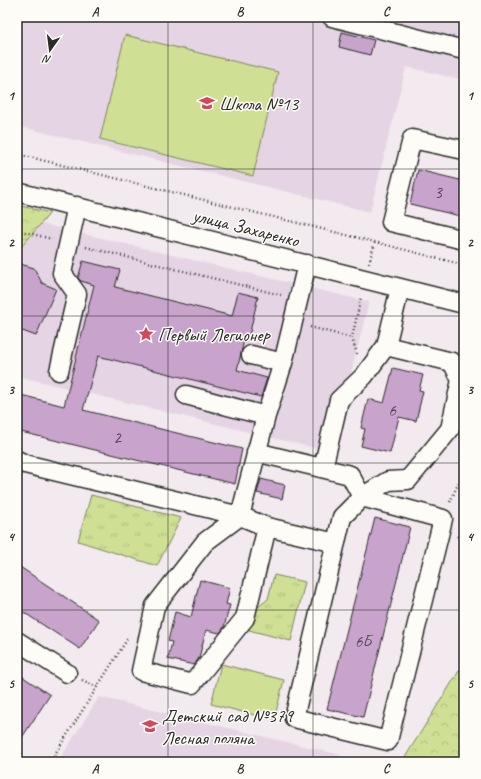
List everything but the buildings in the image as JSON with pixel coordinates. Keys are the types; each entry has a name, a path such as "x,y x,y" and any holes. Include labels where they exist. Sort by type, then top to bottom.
{"street":[{"path":"332,17 464,50"},
{"path":"464,150 412,139 391,222 464,240"},
{"name":"улица Захаренко","path":"17,192 464,304"},
{"path":"59,371 77,294 62,273 77,206"},
{"path":"267,527 245,618 192,684 141,671 155,606 205,542 240,516 266,416 283,363 307,264"},
{"path":"322,468 339,400 364,376 386,346 400,288"},
{"path":"256,452 350,475 362,497 443,519 388,741 294,718 342,517 362,497 388,481 408,480 450,429 461,380 452,362 386,346"},
{"path":"251,355 283,363"},
{"path":"186,395 266,416"},
{"path":"17,460 25,464 240,516 267,527 336,543"},
{"path":"17,641 67,673"}],"path":[{"path":"17,154 464,265"},
{"path":"17,230 299,299"},
{"path":"364,376 352,338 374,242"},
{"path":"293,323 352,338"},
{"path":"443,519 458,484 464,476"},
{"path":"50,762 131,634"}],"shaded area":[{"name":"Школа №13","path":"17,17 464,17 464,80 406,67 370,212 17,126"},
{"path":"17,218 369,302 331,452 17,376"},
{"name":"Детский сад №379 Лесная поляна","path":"99,697 341,755 337,762 58,762"}],"green space":[{"path":"125,35 278,72 253,176 100,139"},
{"path":"17,205 50,213 17,252"},
{"path":"91,495 181,518 157,566 78,541"},
{"path":"274,575 305,582 291,641 249,630 253,611 268,599"},
{"path":"464,663 464,762 402,762"},
{"path":"221,664 284,680 274,720 211,704"}],"place":[{"name":"Школа №13","path":"207,103"},
{"name":"Первый Легионер","path":"146,334"},
{"name":"Детский сад №379 Лесная поляна","path":"150,726"}]}
